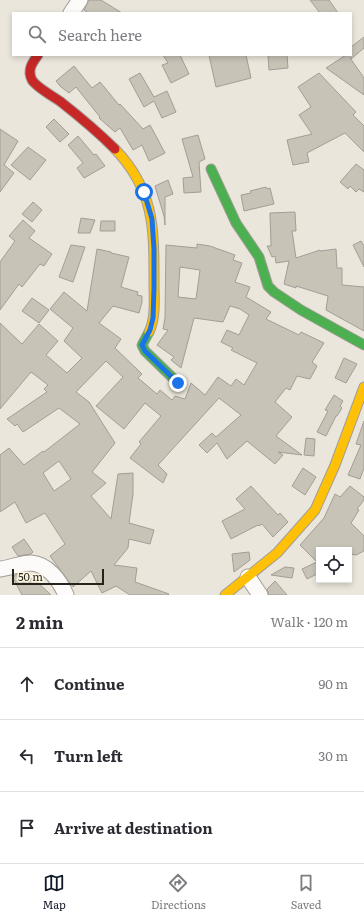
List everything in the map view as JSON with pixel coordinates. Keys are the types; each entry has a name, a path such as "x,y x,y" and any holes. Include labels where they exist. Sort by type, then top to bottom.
{"street":[{"path":"72,12 80,0"},
{"path":"37,56 31,64 30,75 33,82 61,102 101,135 126,161 144,192 152,219 154,288 153,318 150,330 142,345 145,351 178,383"},
{"path":"211,169 236,223 259,257 268,286 274,292 301,310 364,345"},
{"path":"225,595 277,553 315,510 335,465 364,387"},
{"path":"0,569 29,563 36,564 58,580 66,595"},
{"path":"248,577 260,595"}],"building":[{"path":"89,0 101,0 120,12 87,12 84,10"},
{"path":"310,0 329,0 337,12 319,12"},
{"path":"364,37 364,48 351,59 352,46"},
{"path":"164,56 180,56 189,74 171,83 162,65 168,63"},
{"path":"209,56 246,56 251,78 216,87"},
{"path":"268,56 287,56 288,68 269,70"},
{"path":"344,56 349,56 364,78 364,95 326,68"},
{"path":"74,66 92,88 100,82 119,105 120,104 143,129 150,125 165,153 149,161 142,145 133,150 120,128 115,132 99,118 100,117 76,87 69,93 61,87 56,81"},
{"path":"140,73 154,97 167,91 176,112 162,118 154,101 144,107 129,79"},
{"path":"319,73 356,112 353,115 364,126 364,152 345,133 307,153 309,162 293,165 287,140 312,134 299,115 311,107 298,87"},
{"path":"54,119 69,134 60,142 46,127"},
{"path":"0,129 18,141 4,165 14,173 0,192"},
{"path":"198,135 205,159 199,162 201,192 184,193 183,178 193,177 182,139"},
{"path":"78,136 94,155 96,154 105,166 84,178 77,168 83,163 68,145"},
{"path":"28,147 46,160 30,180 11,165"},
{"path":"356,164 364,170 364,192 359,189 356,192 350,186 348,189 340,182"},
{"path":"168,180 173,194 165,197 165,225 164,216 155,186"},
{"path":"266,187 267,189 270,188 274,204 244,211 241,195"},
{"path":"33,202 42,210 32,222 22,214"},
{"path":"295,212 296,231 292,231 296,258 320,250 336,249 337,268 342,268 342,285 364,287 364,331 326,310 328,296 296,286 296,288 284,284 289,261 276,263 275,256 272,257 267,246 271,246 270,213"},
{"path":"81,218 95,220 90,233 78,233"},
{"path":"23,220 35,231 29,238 52,254 44,266 40,264 22,287 19,284 0,310 0,262 15,241 9,236"},
{"path":"101,221 115,221 115,231 100,231"},
{"path":"361,241 364,246 364,267 353,245"},
{"path":"197,244 210,246 235,255 233,260 242,263 235,282 250,287 246,297 271,312 266,319 299,335 301,332 324,343 312,362 317,366 310,379 297,376 290,390 286,388 275,402 292,417 276,436 302,455 278,452 283,455 275,464 247,441 227,459 217,443 207,453 199,445 212,433 216,437 241,415 219,398 158,465 167,474 163,483 130,458 141,444 139,442 161,416 145,403 124,429 96,406 123,377 106,361 76,392 89,402 115,443 92,472 106,483 91,496 111,519 118,474 133,473 133,494 129,523 154,530 150,544 129,539 128,548 114,565 137,568 135,582 169,594 130,595 116,586 102,593 91,571 73,587 50,556 65,544 45,513 26,523 15,502 0,512 0,455 9,448 24,465 43,451 44,452 80,424 59,408 23,432 17,424 15,426 7,419 47,392 44,389 48,385 31,372 0,409 0,323 22,344 39,324 58,341 46,355 67,373 82,358 64,341 73,328 50,309 64,292 87,311 97,249 111,252 129,257 121,287 138,292 137,295 142,296 142,302 139,313 113,306 99,323 121,339 115,348 142,374 138,378 157,394 160,390 172,400 175,396 185,399 191,383 205,395 218,377 231,386 236,379 244,385 257,363 231,350 233,348 221,342 227,330 239,335 249,315 240,309 230,306 223,322 194,318 181,368 171,360 174,357 157,345 168,330 163,329 165,318 166,245 197,248","holes":["180,267 200,270 196,299 178,297","59,461 71,479 54,491 43,473"]},
{"path":"71,245 85,247 73,282 59,277"},
{"path":"32,298 49,310 39,323 22,311"},
{"path":"344,358 357,364 346,383 335,378"},
{"path":"334,395 343,401 340,406 342,408 336,416 326,436 317,432 328,411 325,410"},
{"path":"364,421 364,468 360,479 348,475 361,445 356,444"},
{"path":"306,438 315,439 314,456 304,455"},
{"path":"303,468 316,477 305,495 292,486"},
{"path":"251,486 278,515 280,513 288,522 273,537 262,524 231,539 222,521 245,509 236,499"},
{"path":"350,486 364,497 364,500 357,509 359,510 351,523 364,536 364,551 356,555 352,554 352,547 316,547 316,561 300,545 324,518 335,494 340,497"},
{"path":"24,539 33,552 31,554 18,556 12,547"},
{"path":"249,552 250,560 234,572 232,554"},
{"path":"316,562 316,574 307,579 302,569"},
{"path":"285,567 294,568 292,578 271,575"},
{"path":"22,573 30,580 33,578 51,595 22,595 13,578 15,575"},
{"path":"275,581 287,595 269,595 267,589"}],"traffic: fast":[{"path":"211,169 236,223 259,257 268,286 274,292 301,310 364,345"},
{"path":"149,332 142,345 145,351 178,383"}],"traffic: slow":[{"path":"115,149 138,180 150,212 154,246 154,315 149,332"},
{"path":"225,595 277,553 315,510 335,465 364,387"}],"traffic: jam":[{"path":"37,56 30,70 34,83 75,113 115,149"}],"route":[{"path":"144,192 152,219 154,288 153,318 150,330 142,345 145,351 178,383"}]}
